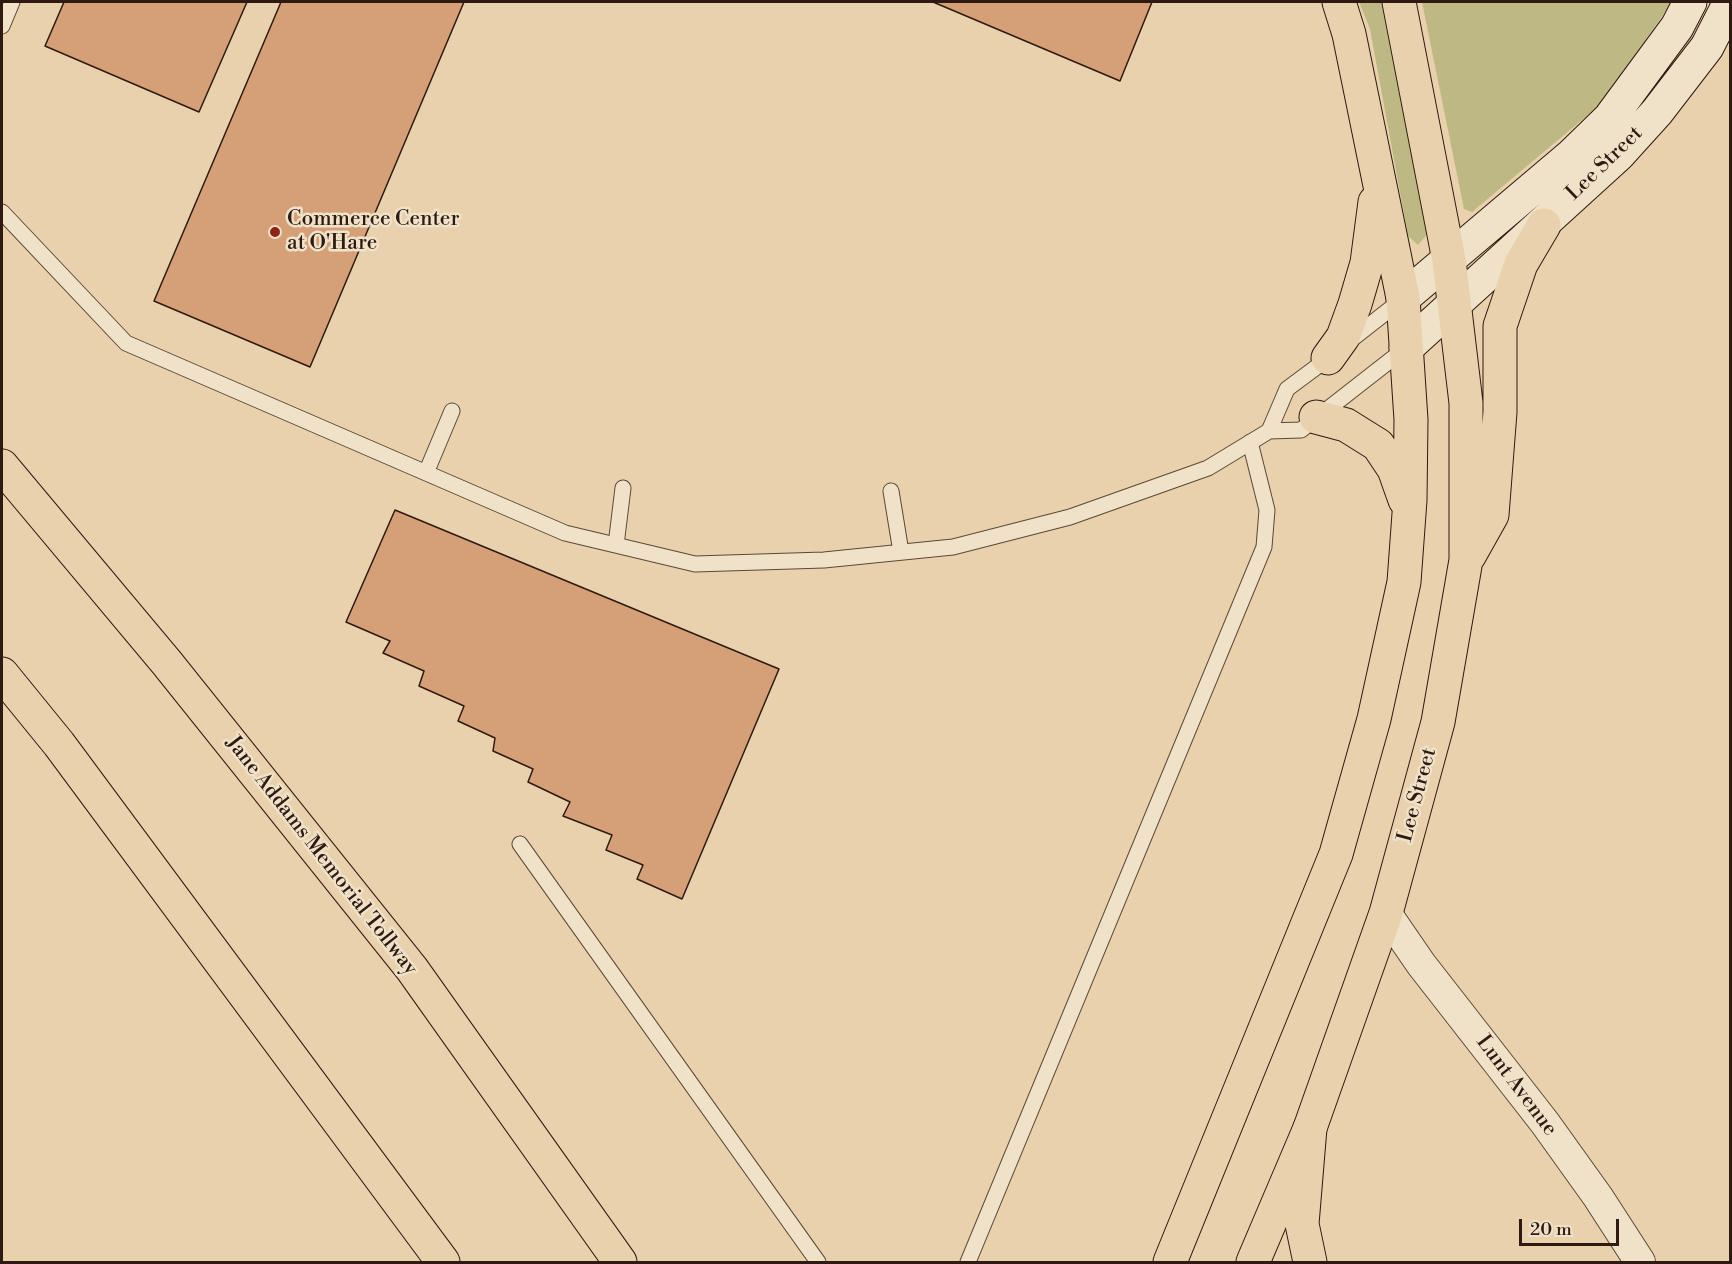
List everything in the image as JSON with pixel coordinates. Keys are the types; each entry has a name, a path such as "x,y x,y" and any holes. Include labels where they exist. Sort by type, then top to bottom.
{"main road":[{"path":"1170,1263 1336,854 1374,719 1404,582 1410,513 1411,420 1403,298 1349,34 1339,2"},
{"path":"1399,2 1449,260"},
{"name":"Lee Street","path":"1403,298 1572,155 1610,118 1677,27 1690,2"},
{"name":"Lee Street","path":"1406,348 1544,225 1574,194 1619,154 1657,112 1707,46 1729,7"},
{"path":"1328,358 1343,337 1367,264 1379,173"},
{"path":"1466,560 1492,515 1500,412 1500,326 1521,264 1544,225"},
{"name":"Lee Street","path":"1253,1263 1310,1128 1386,914 1438,722 1466,560 1466,403 1449,260"},
{"path":"1316,417 1346,425 1378,446 1394,469 1410,513"},
{"name":"Jane Addams Memorial Tollway","path":"2,466 167,663 412,969 620,1263"},
{"path":"2,674 59,744 443,1263"},
{"path":"1310,1128 1302,1224 1310,1263"}],"street":[{"name":"Lunt Avenue","path":"1386,914 1421,964 1545,1123 1598,1197 1640,1263"}],"lane":[{"path":"2,26 12,2"},
{"path":"2,212 126,343 565,533 695,564 824,560 953,547 1070,517 1208,468 1269,430 1301,430 1406,348"},
{"path":"1269,430 1287,389 1403,298"},
{"path":"426,473 452,411"},
{"path":"968,1263 1264,547 1267,510 1250,442"},
{"path":"616,545 623,488"},
{"path":"891,491 901,552"},
{"path":"520,844 818,1263"}],"shaded area":[{"path":"1359,2 1382,2 1429,232 1418,245 1408,236 1370,29"},
{"path":"1422,2 1672,2 1601,104 1472,212 1464,209"}],"building":[{"path":"64,2 247,2 199,112 45,46"},
{"name":"Commerce Center at O'Hare","path":"281,2 464,2 310,367 154,301"},
{"path":"933,2 1152,2 1120,81"},
{"path":"395,510 779,669 682,899 637,879 643,865 606,850 612,835 563,816 570,802 528,782 533,769 493,751 495,738 458,721 464,706 419,686 424,671 383,653 390,641 346,622"}],"place":[{"name":"Commerce Center at O'Hare","path":"275,232"}]}
